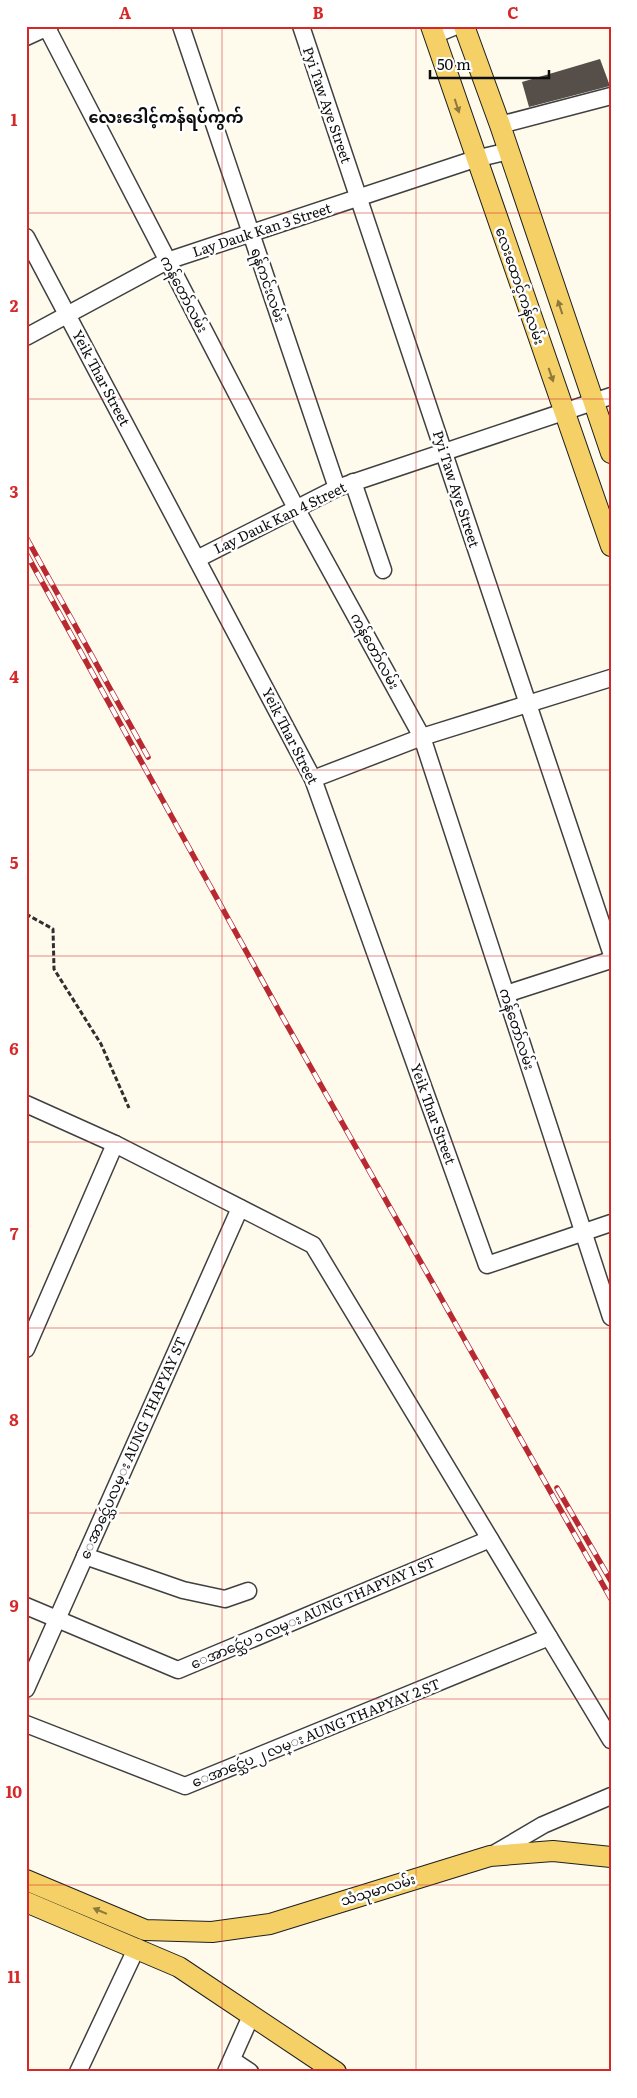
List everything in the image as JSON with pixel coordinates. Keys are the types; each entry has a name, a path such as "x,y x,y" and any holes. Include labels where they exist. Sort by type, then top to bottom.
{"main road":[{"path":"464,26 509,151 592,403 611,453"},
{"name":"လေးထောင့်ကန်လမ်း","path":"432,31 611,546"},
{"name":"သံသုမာလမ်း","path":"26,1902 141,1939 270,1924 490,1856 552,1851 611,1858"},
{"name":"သံသုမာလမ်း","path":"26,1880 141,1939 179,1967 336,2072"}],"street":[{"name":"ရန်ကင်းလမ်း","path":"181,26 337,488"},
{"name":"Pyi Taw Aye Street","path":"301,26 611,952"},
{"path":"432,31 456,26"},
{"path":"26,38 47,27"},
{"name":"ကန်တော်လမ်း","path":"47,27 296,508 422,737 611,1316"},
{"path":"500,125 611,96"},
{"name":"Lay Dauk Kan 3 Street","path":"26,337 167,261 359,199 475,159 509,151"},
{"name":"Yeik Thar Street","path":"26,237 313,779 487,1265 583,1233"},
{"name":"Lay Dauk Kan 4 Street","path":"197,559 337,488 611,396"},
{"path":"353,482 383,570"},
{"path":"313,779 422,737 611,678"},
{"path":"506,994 611,960"},
{"path":"26,1104 115,1144 313,1245 611,1740"},
{"path":"26,1349 115,1144"},
{"name":"ေအာင္သေဴပလမ္း AUNG THAPYAY ST","path":"26,1689 240,1208"},
{"path":"583,1233 611,1224"},
{"name":"ေအာင္သေဴပ ၁ လမ္း AUNG THAPYAY 1 ST","path":"26,1606 178,1670 490,1539"},
{"path":"85,1556 183,1590 225,1599 248,1591"},
{"name":"ေအာင္သေဴပ ၂ လမ္း AUNG THAPYAY 2 ST","path":"26,1724 186,1786 549,1637"},
{"path":"490,1856 543,1825 611,1796"},
{"path":"78,2072 141,1939"},
{"path":"250,2072 229,2066 251,2016"}],"path":[{"path":"26,914 53,929 54,969 101,1044 129,1108"}],"building":[{"path":"600,59 610,86 529,107 522,82"}],"railway":[{"path":"26,537 148,757"},
{"path":"26,553 283,1018 611,1599"},
{"path":"557,1488 611,1581"}],"district":[{"name":"လေးဒေါင့်ကန်ရပ်ကွက်","path":"166,117"}]}
